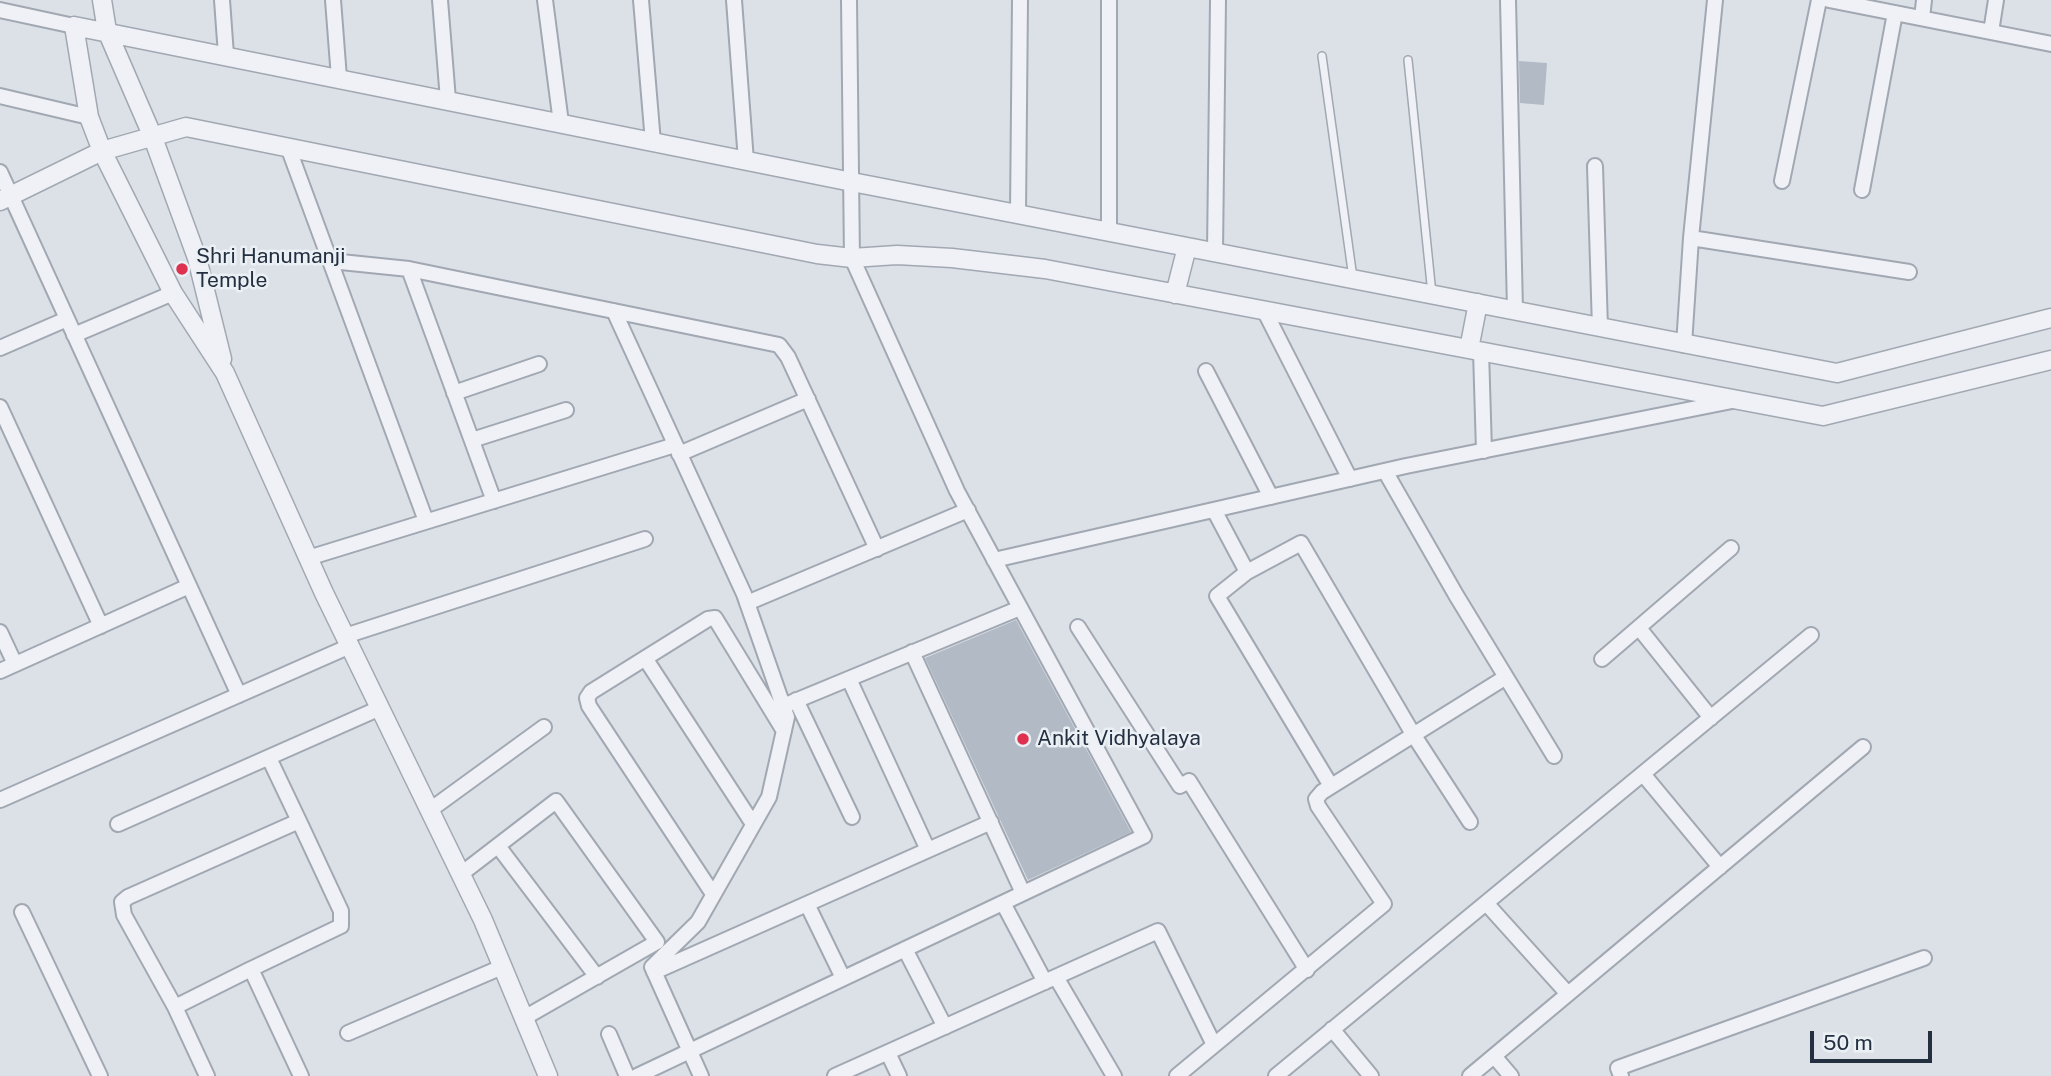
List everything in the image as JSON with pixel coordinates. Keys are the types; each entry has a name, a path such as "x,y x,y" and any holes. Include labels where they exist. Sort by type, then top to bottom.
{"street":[{"path":"102,0 107,31 152,135 197,258 225,373"},
{"path":"222,0 226,55"},
{"path":"333,0 339,78"},
{"path":"440,0 448,100"},
{"path":"545,0 561,124"},
{"path":"641,0 653,142"},
{"path":"734,0 746,161"},
{"path":"637,1076 1144,836 968,510 852,258 849,0"},
{"path":"1018,213 1020,0"},
{"path":"1109,0 1109,232"},
{"path":"1215,252 1218,0"},
{"path":"1508,0 1515,310"},
{"path":"1684,345 1690,238 1715,0"},
{"path":"1782,181 1819,0"},
{"path":"1829,0 2051,44"},
{"path":"1922,18 1924,0"},
{"path":"1991,32 1996,0"},
{"path":"0,10 852,182 1837,373 2051,318"},
{"path":"1862,190 1895,13"},
{"path":"74,26 89,117 102,151 173,293 225,373 308,558 461,874 548,1076"},
{"path":"0,96 89,117"},
{"path":"5,199 102,151 186,127 852,258 897,255 952,258 1045,270 1823,416 2051,360"},
{"path":"288,147 426,522"},
{"path":"1595,166 1600,328"},
{"path":"0,172 5,199 74,335 239,695"},
{"path":"1690,238 1909,272"},
{"path":"1175,294 1187,247"},
{"path":"331,261 409,269 779,345 808,399 877,549"},
{"path":"409,269 494,500"},
{"path":"74,335 173,293"},
{"path":"1478,303 1475,350 1484,451"},
{"path":"1264,310 1350,479"},
{"path":"614,311 790,703 852,817"},
{"path":"0,348 66,319"},
{"path":"454,393 539,365"},
{"path":"1206,372 1271,497"},
{"path":"308,558 494,500 677,449 808,399"},
{"path":"995,560 1385,471 1740,400"},
{"path":"0,407 100,626"},
{"path":"472,440 566,410"},
{"path":"1385,471 1554,756"},
{"path":"747,603 968,510"},
{"path":"1214,510 1247,572"},
{"path":"0,800 239,695 348,641 645,539"},
{"path":"1331,786 1217,596 1247,572 1301,543 1413,734 1470,822"},
{"path":"1602,659 1731,548"},
{"path":"0,671 189,586"},
{"path":"790,703 1020,608"},
{"path":"713,894 589,706 587,698 591,692 708,619 715,618 784,731"},
{"path":"1078,627 1180,786 1189,781 1307,970"},
{"path":"1639,628 1711,718"},
{"path":"0,632 15,664"},
{"path":"1276,1076 1811,635"},
{"path":"912,652 1023,892"},
{"path":"645,659 753,824"},
{"path":"1177,1076 1384,905 1316,799 1331,786 1506,677"},
{"path":"849,679 928,850"},
{"path":"701,1076 652,967 698,922 769,797 790,703"},
{"path":"118,824 380,708"},
{"path":"430,810 544,727"},
{"path":"1470,1076 1864,747"},
{"path":"175,1007 341,926 341,911 269,758"},
{"path":"1643,774 1720,867"},
{"path":"461,874 556,801 657,942 524,1018"},
{"path":"207,1076 175,1007 124,915 122,902 299,821"},
{"path":"654,972 990,822"},
{"path":"498,846 597,977"},
{"path":"1003,902 1050,980 1114,1076"},
{"path":"1486,903 1568,994"},
{"path":"807,904 843,978"},
{"path":"22,912 100,1076"},
{"path":"835,1076 1158,932 1214,1045"},
{"path":"905,949 945,1027"},
{"path":"1621,1076 1618,1068 1924,958"},
{"path":"348,1033 502,967"},
{"path":"251,969 301,1076"},
{"path":"1332,1030 1371,1076"},
{"path":"609,1034 627,1076"},
{"path":"888,1053 900,1076"},
{"path":"1494,1056 1511,1076"}],"lane":[{"path":"1322,56 1353,279"},
{"path":"1408,60 1432,294"}],"building":[{"path":"1519,61 1547,63 1544,105 1520,103"},
{"name":"Ankit Vidhyalaya","path":"1016,620 1131,832 1028,880 925,658"}],"place":[{"name":"Shri Hanumanji Temple","path":"182,269"},
{"name":"Ankit Vidhyalaya","path":"1023,739"}]}
